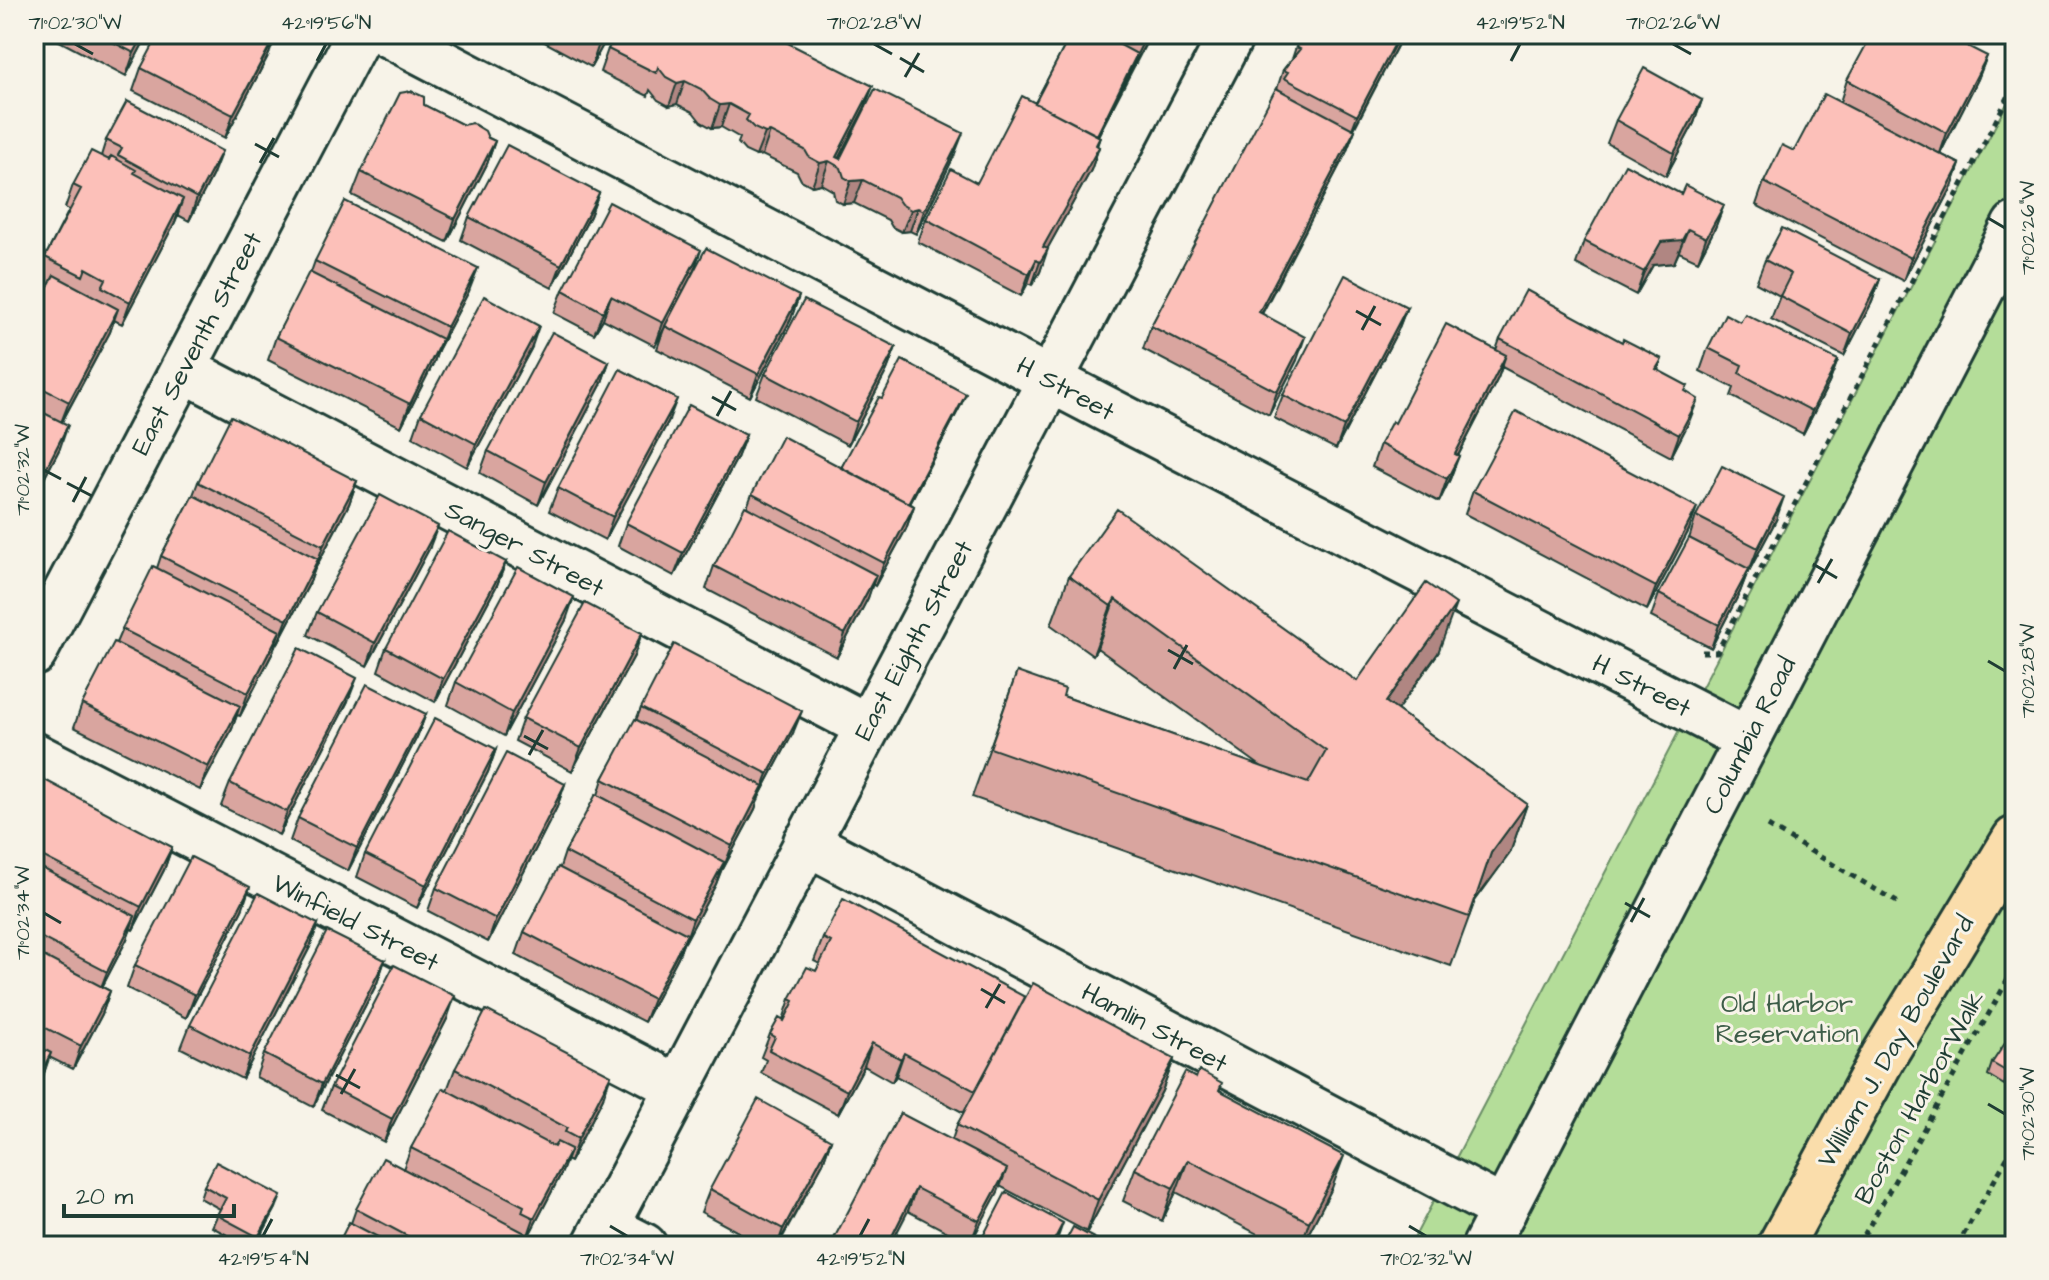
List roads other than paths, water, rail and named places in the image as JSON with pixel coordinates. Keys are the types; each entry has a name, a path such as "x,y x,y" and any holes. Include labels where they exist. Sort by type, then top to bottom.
{"main road":[{"name":"William J. Day Boulevard","path":"1780,1246 1883,1057 2015,839"}],"street":[{"name":"East Seventh Street","path":"34,653 359,34"},
{"name":"H Street","path":"387,34 1747,739"},
{"name":"East Eighth Street","path":"600,1236 1232,34"},
{"name":"Columbia Road","path":"1494,1228 2015,225"},
{"name":"Sanger Street","path":"183,369 867,726"},
{"name":"Winfield Street","path":"34,755 678,1087"},
{"name":"Hamlin Street","path":"806,842 1494,1228"},
{"path":"600,1236 644,1246"}],"park label":[{"name":"Old Harbor Reservation","path":"1787,1018"}]}
